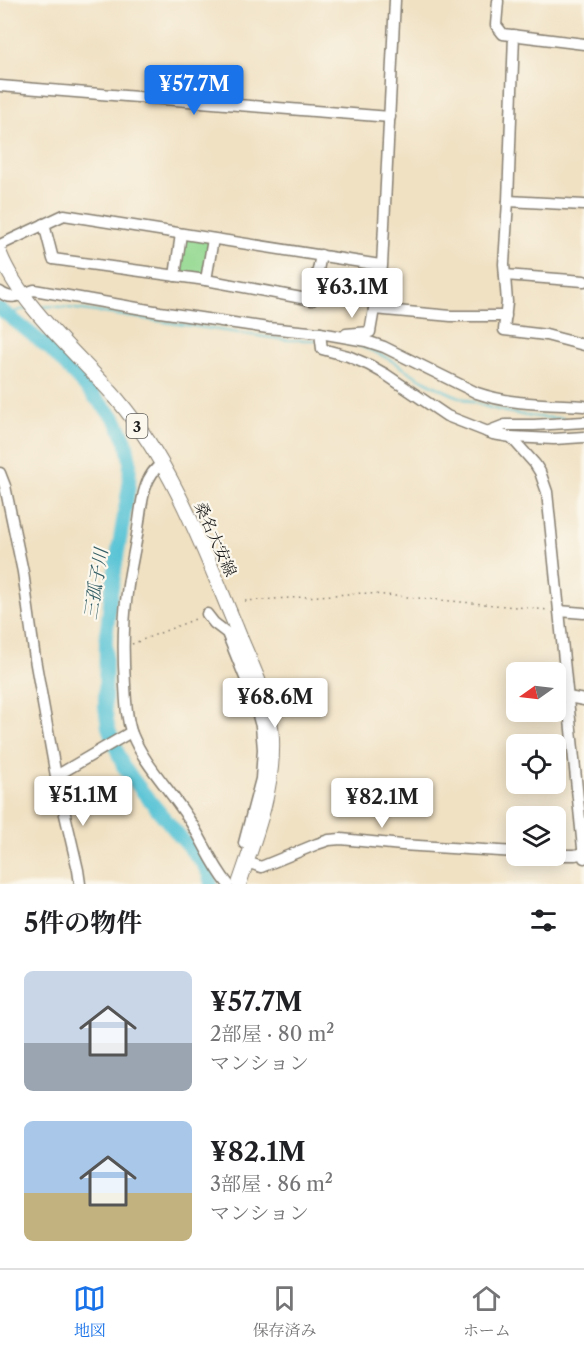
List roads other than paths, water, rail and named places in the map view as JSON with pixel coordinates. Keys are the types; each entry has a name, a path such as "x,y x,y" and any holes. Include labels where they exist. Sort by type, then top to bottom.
{"main road":[{"name":"桑名大安線","path":"0,255 24,296 118,400 162,464 207,557 261,689 272,736 272,762 268,792 239,884"}],"street":[{"path":"0,292 9,297 16,297 24,296 34,290 321,338 370,332 382,266 395,0"},
{"path":"498,0 496,25 503,34 584,44"},
{"path":"514,35 504,264 507,302 504,330 546,335 584,345"},
{"path":"0,86 390,117"},
{"path":"508,201 584,206"},
{"path":"0,245 64,215 380,265"},
{"path":"44,224 52,259 206,280 312,300 321,255"},
{"path":"175,276 181,234"},
{"path":"206,280 213,239"},
{"path":"505,275 584,281"},
{"path":"374,309 451,316 506,316"},
{"path":"335,335 384,347 493,399 519,403 584,406"},
{"path":"321,338 322,349 369,365 447,416 487,432 511,437 554,439 584,437"},
{"path":"487,432 505,425 584,422"},
{"path":"511,437 535,464 547,492 584,858"},
{"path":"162,464 149,478 142,502 127,594 124,646 127,715 130,734 153,771 188,818 216,869 228,884"},
{"path":"0,473 5,486 23,572 35,659 56,776 80,884"},
{"path":"559,611 584,613"},
{"path":"207,614 227,633 252,695 261,726 263,749 261,779 244,843 251,846"},
{"path":"568,697 584,700"},
{"path":"56,776 130,734"},
{"path":"247,862 261,867 317,844 341,838 402,845 506,851"},
{"path":"566,855 584,853"}],"waterway":[{"path":"41,307 54,306 286,340 318,340"},
{"name":"三孤子川","path":"0,309 50,349 116,420 126,441 130,461 129,486 106,638 105,706 108,727 123,766 203,864 211,884"},
{"path":"7,315 27,309"},
{"path":"351,343 381,355 425,381 475,403 510,413 563,418"}]}
